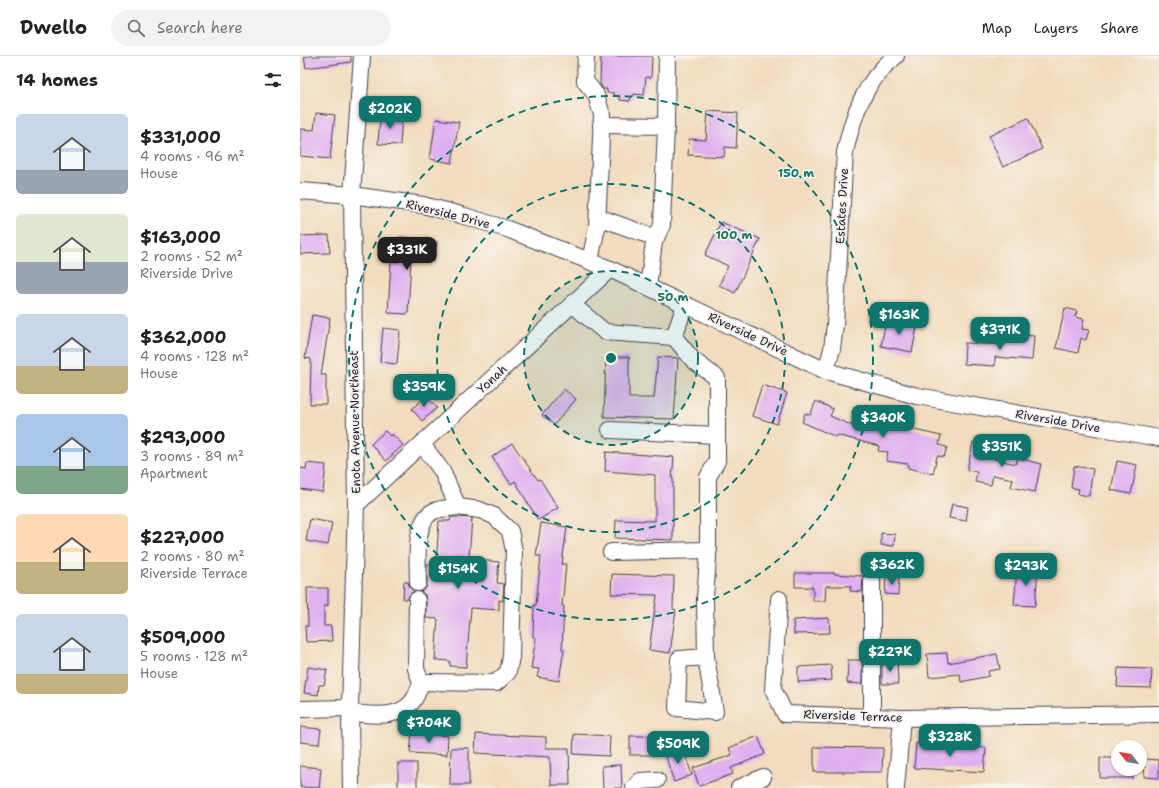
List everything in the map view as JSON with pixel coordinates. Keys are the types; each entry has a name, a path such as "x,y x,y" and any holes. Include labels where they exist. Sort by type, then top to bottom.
{"street":[{"name":"Enota Avenue Northeast","path":"351,788 350,710 356,506 352,195 362,56"},
{"path":"586,56 585,81 596,95 602,115 598,217 590,261"},
{"path":"648,287 654,242 662,226 667,56"},
{"name":"Estates Drive","path":"826,371 832,348 835,325 845,152 851,124 861,100 874,79 896,56"},
{"path":"601,125 666,126"},
{"name":"Riverside Drive","path":"300,192 352,195 423,205 507,229 610,269 826,371 917,396 1159,438"},
{"path":"598,217 656,238"},
{"name":"Yonah","path":"356,506 610,269"},
{"path":"572,304 606,332 674,337 693,360 717,378 717,461 708,477 708,550 705,598 706,657"},
{"path":"674,337 685,305"},
{"path":"610,430 717,435"},
{"path":"422,444 442,471 458,507"},
{"path":"418,583 419,531 424,519 434,511 458,507 480,510 494,516 510,531 514,551 511,657 508,672 496,683 421,682"},
{"path":"611,552 708,550"},
{"path":"872,580 872,717"},
{"name":"Riverside Terrace","path":"779,599 773,689 785,714 902,718 1159,714"},
{"path":"300,709 350,710 391,715 404,709 413,702 421,682 416,669 417,600"},
{"path":"896,788 902,718"},
{"path":"739,788 763,777"},
{"path":"634,788 640,781 657,780"}],"building":[{"path":"351,56 351,62 306,68 304,57"},
{"path":"601,56 652,56 651,78 646,77 644,95 634,94 634,96 631,96 630,101 620,100 620,96 614,95 614,93 607,93 607,89 603,89 600,84"},
{"path":"708,111 738,113 736,148 725,147 724,157 688,155 689,139 706,140"},
{"path":"316,113 335,115 330,159 300,156 300,129 314,130"},
{"path":"380,115 402,116 400,145 378,144"},
{"path":"1028,118 1042,149 1003,167 989,136"},
{"path":"436,119 459,122 452,163 430,159"},
{"path":"721,222 760,239 735,293 719,285 728,266 705,255"},
{"path":"329,235 330,253 300,254 300,236"},
{"path":"400,237 437,242 434,261 411,258 408,314 388,313 391,261 397,262"},
{"path":"1065,308 1077,311 1075,317 1084,319 1082,329 1089,330 1086,340 1081,338 1078,353 1056,348"},
{"path":"312,315 330,318 321,375 326,375 326,404 310,404 311,359 305,358"},
{"path":"886,321 917,327 912,352 881,346"},
{"path":"383,328 400,330 397,364 380,362"},
{"path":"1006,334 1034,336 1032,360 995,357 995,366 964,364 965,343 1005,345"},
{"path":"606,357 629,357 629,398 654,398 658,357 678,358 674,419 604,417"},
{"path":"762,385 787,393 777,424 752,416"},
{"path":"564,389 576,399 554,425 542,415"},
{"path":"426,396 437,408 422,421 412,409"},
{"path":"816,401 833,409 830,416 853,426 854,420 881,427 882,425 910,429 941,436 939,445 947,447 944,457 937,456 933,474 908,468 908,464 886,461 888,452 878,451 879,446 837,435 836,437 802,422 805,413 810,415"},
{"path":"385,431 390,436 392,434 403,445 386,461 371,444"},
{"path":"973,442 997,447 994,459 1016,464 1018,458 1041,464 1035,492 1011,487 1013,479 993,475 991,485 975,482 977,472 967,470"},
{"path":"512,443 538,480 540,479 558,508 538,520 515,481 511,484 492,457"},
{"path":"606,452 674,457 672,479 673,540 615,538 616,520 655,521 655,475 605,471"},
{"path":"1117,461 1137,465 1131,494 1111,490"},
{"path":"307,463 326,465 323,492 300,489 300,468 306,469"},
{"path":"1074,466 1093,469 1089,496 1078,494 1079,489 1071,488"},
{"path":"952,504 968,507 966,521 949,518"},
{"path":"451,517 472,518 469,559 499,562 497,583 504,584 503,601 499,600 499,610 471,608 466,667 450,666 450,661 435,660 438,619 426,618 426,600 425,595 421,592 426,588 427,564 436,564 439,521 450,521"},
{"path":"310,519 332,523 328,545 306,541"},
{"path":"541,523 567,527 562,564 566,564 562,606 564,606 562,649 564,649 559,681 537,677 539,669 531,668 536,638 533,637 534,605 536,605 541,556 536,556"},
{"path":"881,533 895,534 894,546 881,545"},
{"path":"1017,568 1038,569 1035,606 1014,605"},
{"path":"795,573 835,573 863,576 862,592 850,591 851,586 826,586 825,601 813,601 813,587 795,587"},
{"path":"612,574 674,576 673,609 676,610 670,653 649,650 657,595 611,594"},
{"path":"886,576 899,577 898,595 885,594"},
{"path":"404,582 408,582 410,588 414,591 409,595 408,599 403,599"},
{"path":"307,588 328,588 328,606 324,606 324,626 331,626 332,641 306,642 305,626 308,626"},
{"path":"829,618 830,633 794,634 793,620"},
{"path":"947,653 948,663 997,654 1000,669 988,671 989,676 961,682 960,674 929,677 927,654"},
{"path":"848,660 862,660 862,684 847,683"},
{"path":"882,661 897,661 898,684 882,684"},
{"path":"831,665 832,680 798,682 798,667"},
{"path":"308,667 327,670 324,685 319,685 318,695 304,693"},
{"path":"1118,668 1152,669 1151,688 1117,687"},
{"path":"300,727 321,729 319,744 300,742"},
{"path":"412,733 448,736 447,755 410,753"},
{"path":"476,734 546,737 546,748 569,748 570,785 551,785 550,757 475,753"},
{"path":"574,734 610,736 609,756 573,754"},
{"path":"630,736 659,736 659,755 630,755"},
{"path":"758,736 765,754 731,768 733,774 699,786 693,768 732,755 729,748"},
{"path":"916,743 986,748 984,772 914,768"},
{"path":"814,747 883,748 882,772 814,772"},
{"path":"451,748 469,748 469,785 450,785"},
{"path":"683,748 692,775 674,782 665,754"},
{"path":"1100,758 1111,758 1111,776 1133,776 1133,778 1100,778"},
{"path":"1147,759 1159,760 1159,778 1144,777 1147,776"},
{"path":"398,763 417,763 417,788 398,788"},
{"path":"621,765 622,788 603,788 602,766"},
{"path":"300,766 321,768 319,788 300,787"}]}
